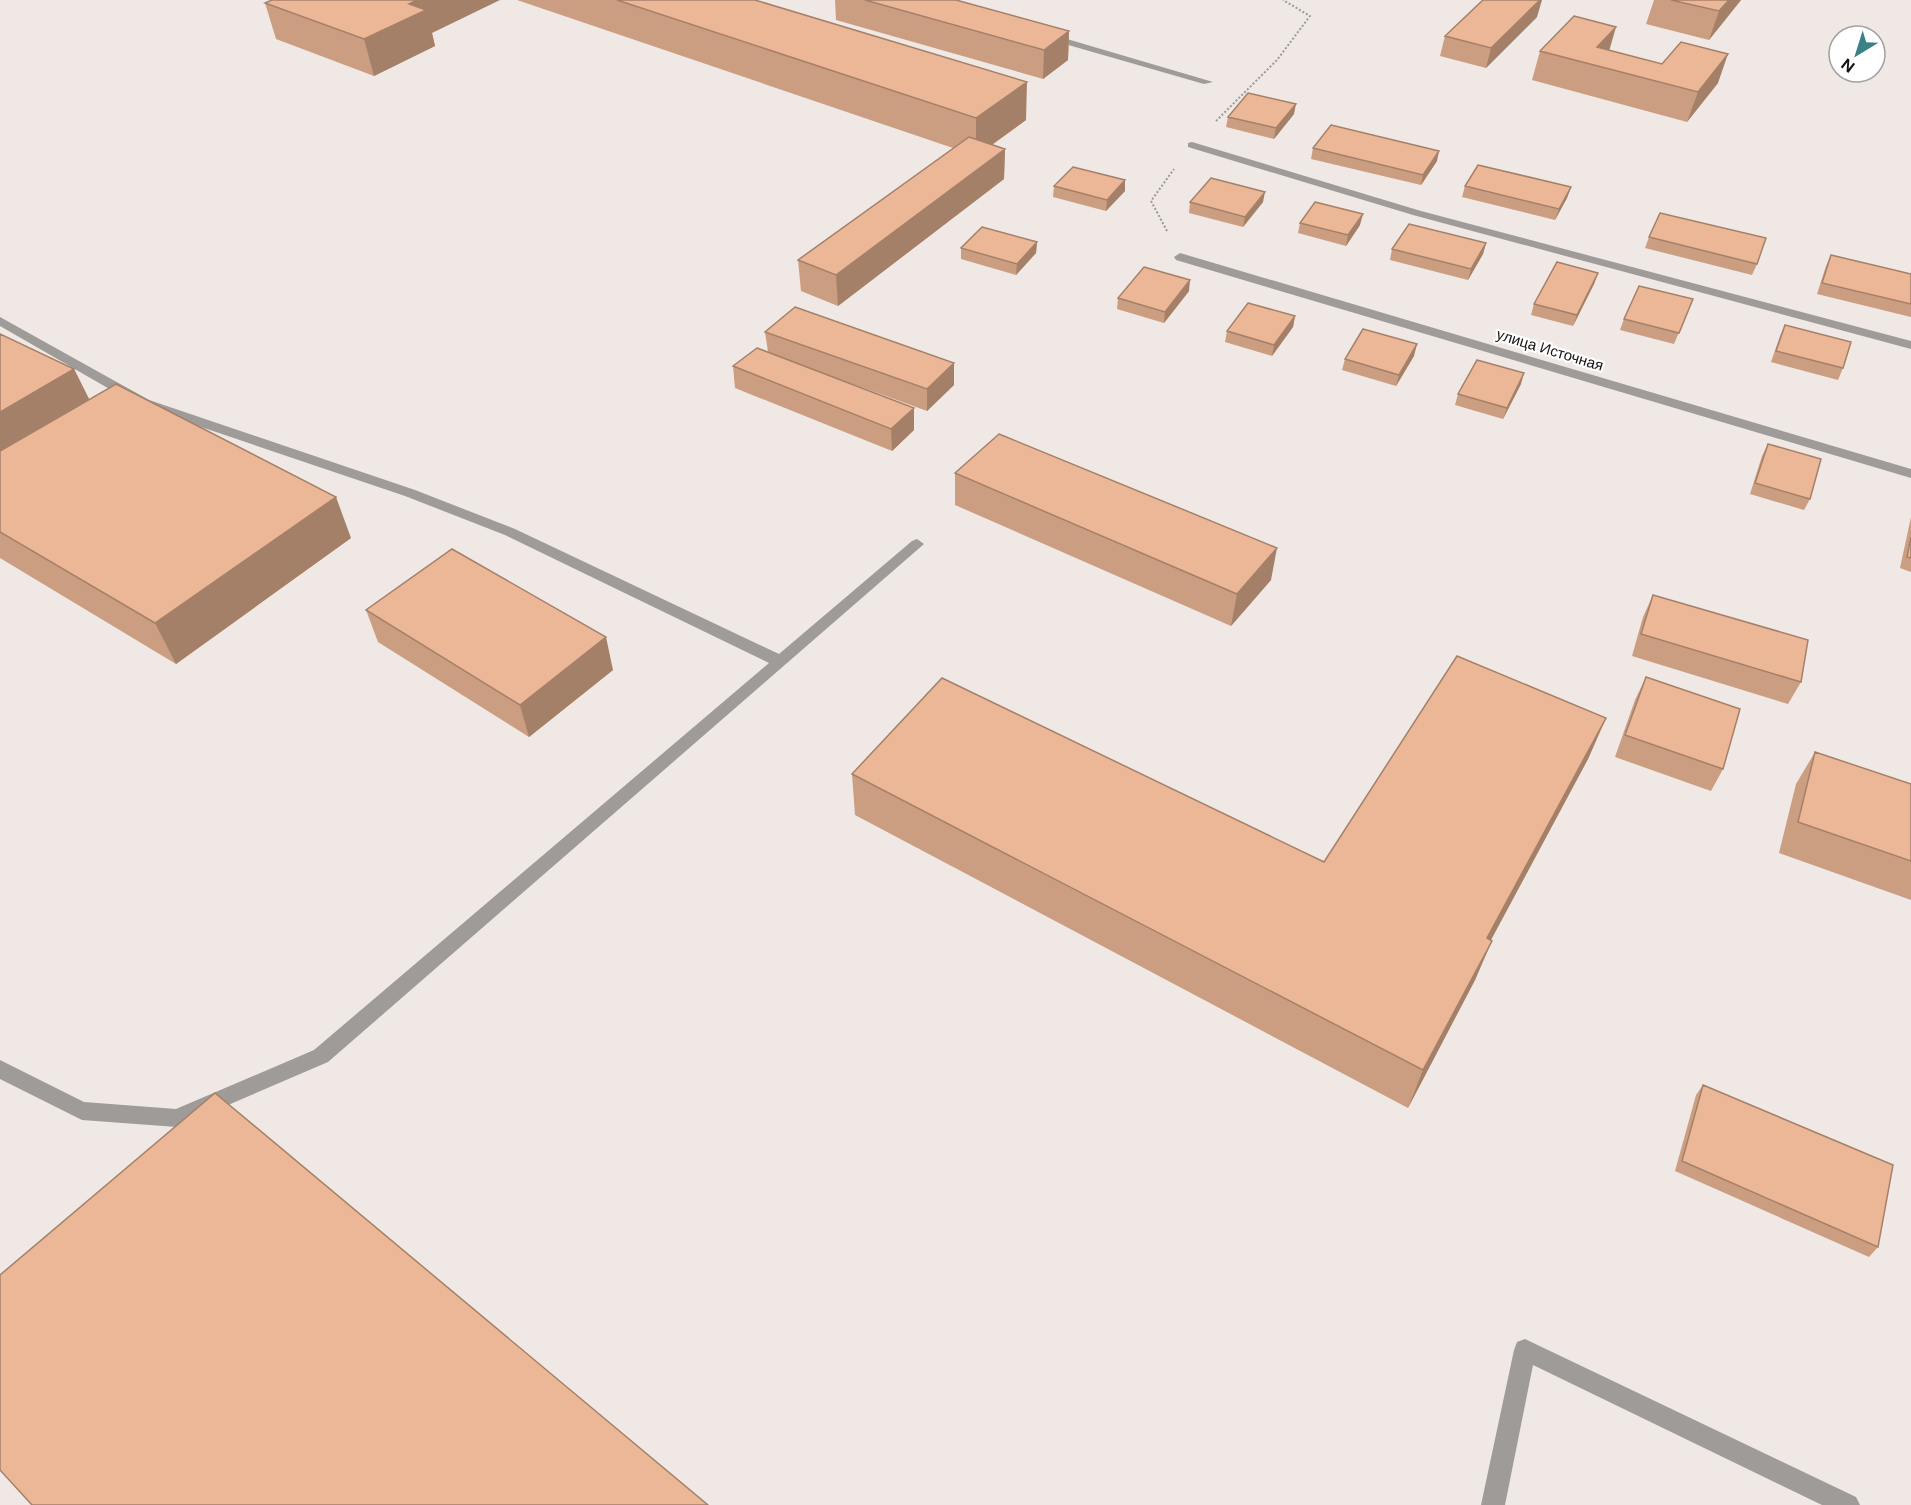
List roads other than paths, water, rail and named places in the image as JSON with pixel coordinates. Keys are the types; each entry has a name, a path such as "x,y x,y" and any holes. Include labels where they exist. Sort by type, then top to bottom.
{"street":[{"path":"1036,33 1208,82"},
{"path":"1192,145 1417,213 1911,345"},
{"name":"улица Источная","path":"1180,256 1911,474"},
{"path":"0,321 139,406 410,493 510,532 781,662"},
{"path":"0,1069 82,1111 177,1118 321,1056 917,544"},
{"path":"1493,1505 1525,1350 1848,1505"}]}
